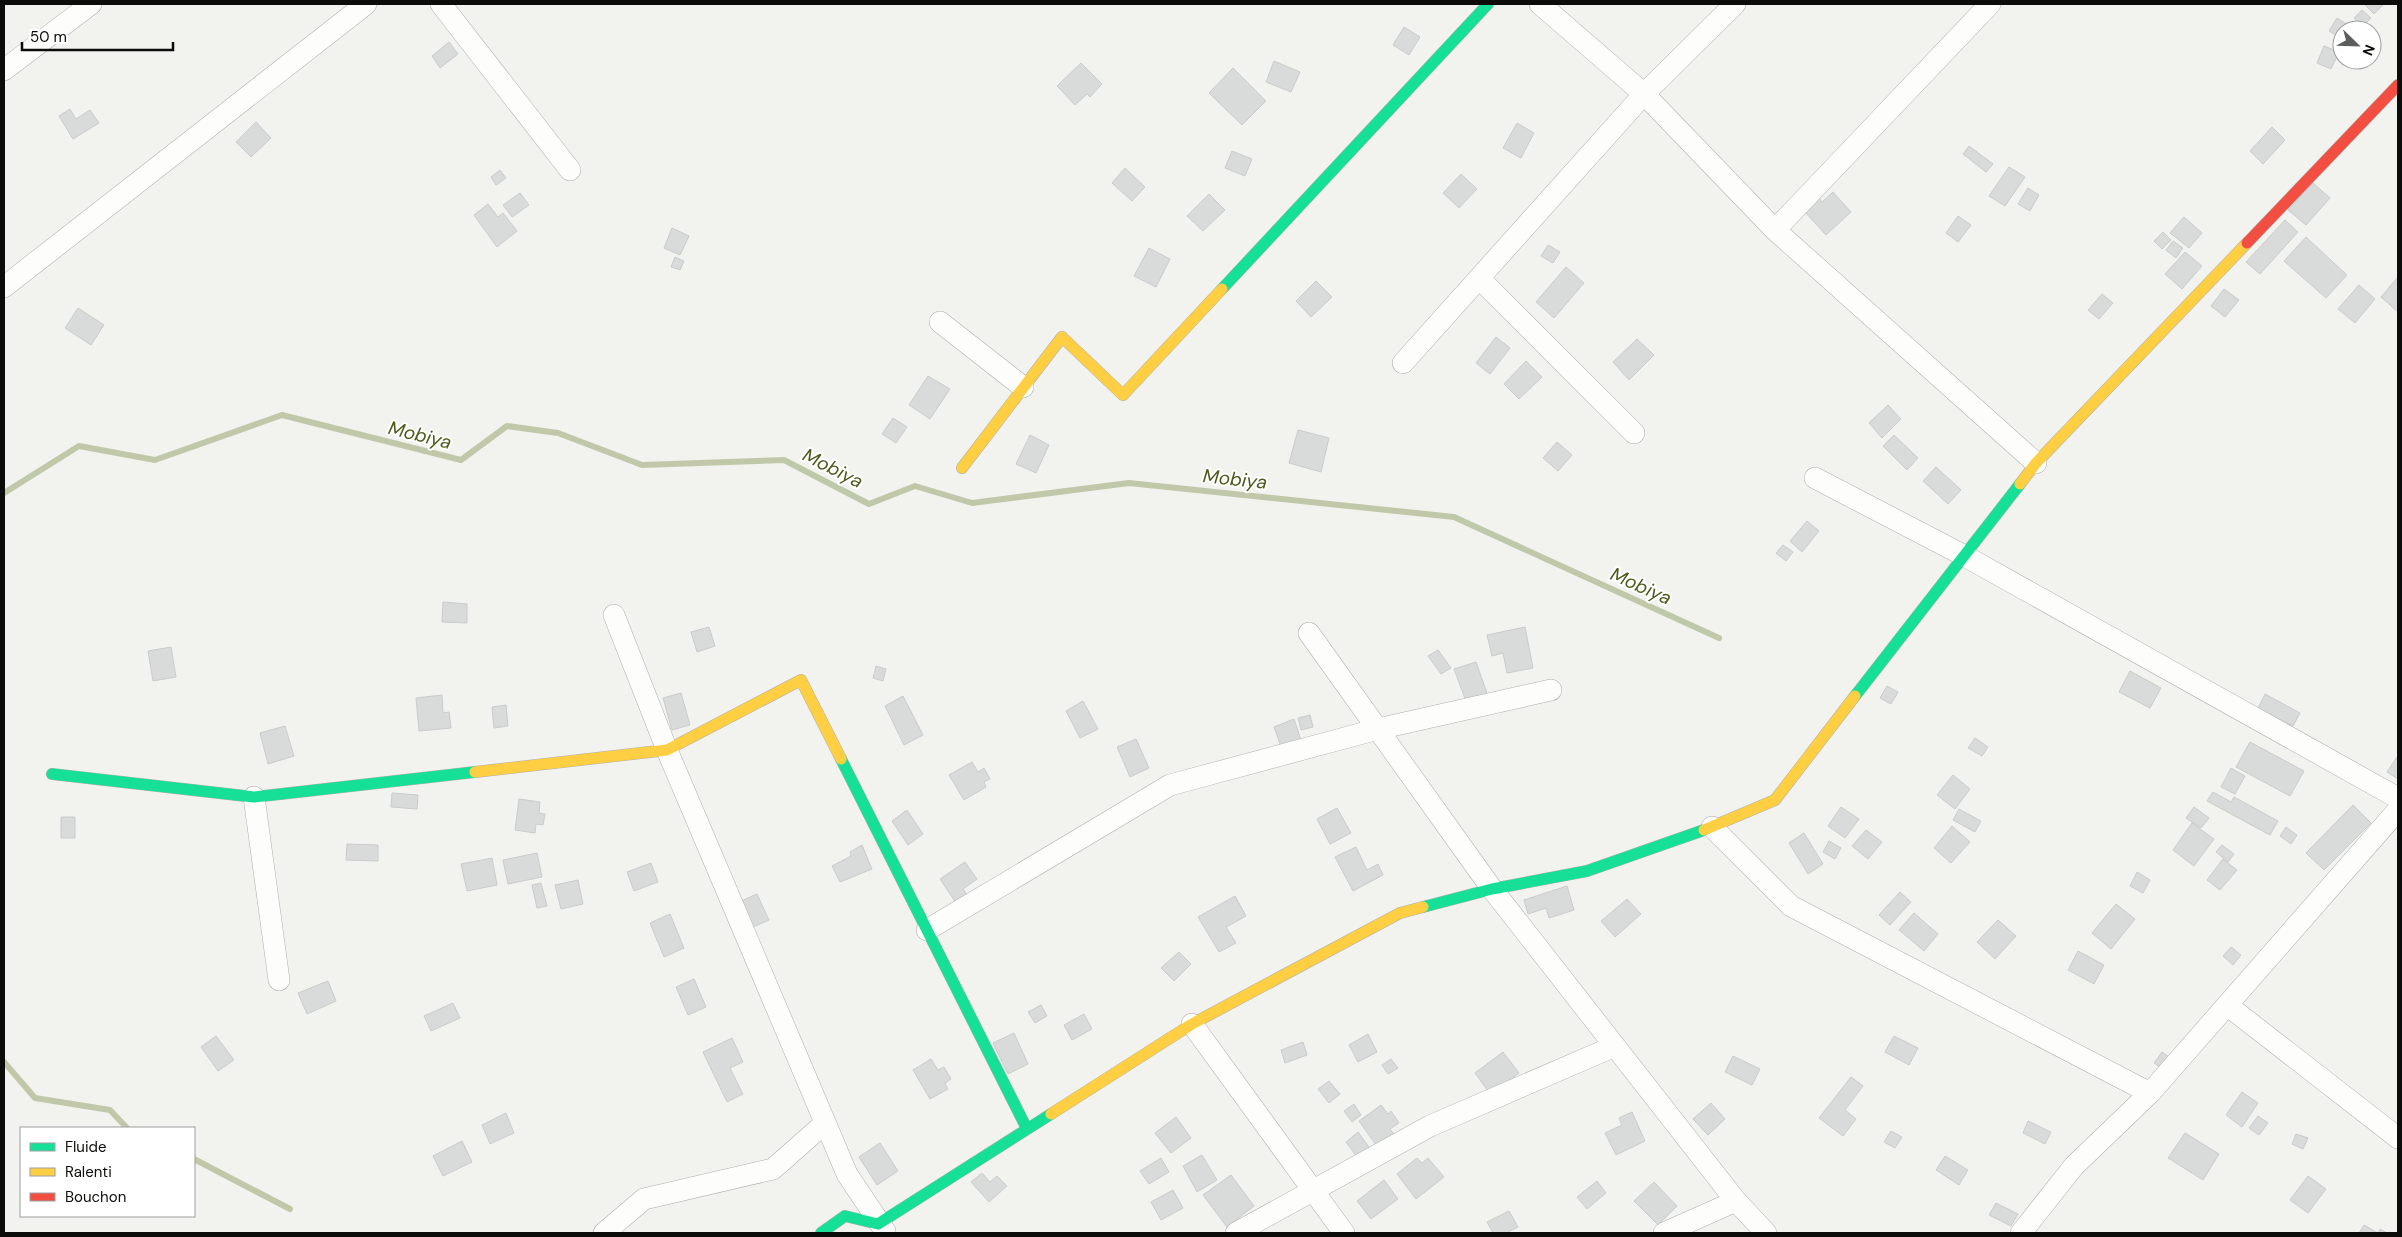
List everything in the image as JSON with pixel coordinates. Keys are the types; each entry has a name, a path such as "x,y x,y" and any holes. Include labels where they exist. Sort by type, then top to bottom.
{"street":[{"path":"4,70 91,4"},
{"path":"4,287 366,4"},
{"path":"441,4 570,170"},
{"path":"962,468 1062,336 1123,395 1488,4"},
{"path":"1540,4 1644,94 1775,230 2036,463"},
{"path":"1403,363 1644,94 1735,4"},
{"path":"1775,230 1990,4"},
{"path":"883,1228 1027,1129 1192,1024 1400,913 1492,889 1587,871 1712,827 1775,800 2036,463 2398,85"},
{"path":"1479,278 1634,433"},
{"path":"940,322 1023,387"},
{"path":"1815,478 1964,555 2398,798"},
{"path":"614,615 667,750 847,1174 883,1228"},
{"path":"1309,633 1492,889 1736,1201 1766,1233"},
{"path":"52,774 254,797 667,750 801,680 1027,1129"},
{"path":"927,930 1170,785 1378,728 1551,690"},
{"path":"254,797 279,980"},
{"path":"2021,1233 2074,1166 2150,1093 2398,810"},
{"path":"1712,827 1791,906 2150,1093"},
{"path":"2227,1005 2398,1138"},
{"path":"1192,1024 1344,1233"},
{"path":"1236,1233 1430,1126 1615,1046"},
{"path":"604,1233 644,1199 773,1169 825,1123"},
{"path":"1664,1233 1736,1201"},
{"path":"820,1233 845,1216 883,1228"}],"building":[{"path":"2364,4 2384,4 2374,14"},
{"path":"2362,10 2371,18 2369,20 2356,20 2354,18"},
{"path":"1404,27 1420,37 1409,55 1393,45"},
{"path":"449,42 458,54 440,68 432,56"},
{"path":"2324,46 2332,49 2331,69 2317,63"},
{"path":"1274,61 1300,72 1291,92 1266,82"},
{"path":"1081,63 1102,84 1090,97 1087,94 1075,105 1057,86"},
{"path":"1233,68 1266,101 1242,125 1209,93"},
{"path":"70,109 76,119 90,110 99,123 73,139 59,116"},
{"path":"256,122 271,138 251,157 236,142"},
{"path":"1517,123 1534,133 1521,158 1503,148"},
{"path":"2272,127 2285,140 2263,164 2250,151"},
{"path":"1969,146 1993,164 1986,172 1963,154"},
{"path":"1232,151 1252,159 1245,176 1225,168"},
{"path":"2009,167 2025,177 2005,206 1989,196"},
{"path":"1125,168 1145,187 1132,201 1112,183"},
{"path":"500,170 506,178 496,185 491,177"},
{"path":"1461,174 1477,189 1459,208 1443,193"},
{"path":"2313,183 2330,198 2306,225 2288,210"},
{"path":"2028,188 2039,195 2030,211 2018,204"},
{"path":"1833,192 1851,212 1826,235 1804,211 1819,198 1822,202"},
{"path":"520,193 529,205 512,217 503,205"},
{"path":"1209,194 1225,210 1203,231 1187,216"},
{"path":"488,204 498,217 503,213 517,231 497,247 474,215"},
{"path":"1958,216 1971,225 1958,242 1946,233"},
{"path":"2184,217 2202,233 2189,248 2170,233"},
{"path":"2285,220 2298,232 2260,274 2246,262"},
{"path":"672,228 689,236 680,255 664,248"},
{"path":"2163,232 2171,240 2162,249 2154,241"},
{"path":"2306,237 2347,275 2326,298 2284,261"},
{"path":"2173,241 2183,248 2176,258 2166,250"},
{"path":"1548,245 1560,252 1553,263 1541,256"},
{"path":"1149,248 1170,259 1156,287 1134,276"},
{"path":"2185,252 2202,266 2182,289 2165,274"},
{"path":"675,257 684,261 680,270 671,267"},
{"path":"1566,267 1584,283 1554,318 1536,302"},
{"path":"2398,277 2398,312 2381,297"},
{"path":"1316,281 1332,297 1311,317 1296,301"},
{"path":"2359,285 2375,299 2355,323 2338,309"},
{"path":"2224,289 2239,300 2225,317 2211,306"},
{"path":"2102,294 2113,303 2099,319 2088,310"},
{"path":"78,308 104,325 91,345 65,328"},
{"path":"1496,337 1510,348 1490,374 1476,363"},
{"path":"1637,339 1654,355 1629,380 1613,362"},
{"path":"1526,361 1542,377 1519,399 1504,384"},
{"path":"928,376 950,389 930,419 909,405"},
{"path":"1888,405 1901,419 1882,438 1869,423"},
{"path":"893,418 907,427 896,443 882,434"},
{"path":"1298,430 1329,438 1321,472 1289,463"},
{"path":"1030,435 1049,445 1036,473 1016,464"},
{"path":"1894,435 1918,458 1907,470 1883,446"},
{"path":"1557,442 1572,455 1558,471 1543,458"},
{"path":"1936,467 1961,490 1948,504 1923,481"},
{"path":"1807,521 1819,531 1802,552 1790,541"},
{"path":"1783,545 1793,552 1786,561 1776,553"},
{"path":"443,602 467,604 467,623 442,622"},
{"path":"709,627 715,646 697,652 691,632"},
{"path":"1525,627 1533,668 1507,673 1503,653 1492,656 1487,635"},
{"path":"171,647 176,677 153,681 148,651"},
{"path":"1438,650 1451,668 1441,674 1428,656"},
{"path":"1476,662 1488,696 1467,704 1454,669"},
{"path":"876,666 886,669 883,681 873,678"},
{"path":"2130,671 2161,688 2150,708 2119,692"},
{"path":"1887,686 1898,692 1891,704 1880,698"},
{"path":"681,693 690,725 672,730 663,698"},
{"path":"2265,694 2300,713 2293,726 2258,708"},
{"path":"442,695 443,713 449,712 451,728 419,731 416,698"},
{"path":"903,696 923,735 904,745 885,706"},
{"path":"1083,701 1098,729 1080,738 1066,711"},
{"path":"506,705 508,726 494,728 492,707"},
{"path":"1310,715 1313,727 1301,730 1298,718"},
{"path":"1294,719 1302,743 1282,749 1274,727"},
{"path":"285,726 294,756 268,764 260,733"},
{"path":"1975,738 1988,747 1982,756 1968,748"},
{"path":"1136,739 1149,768 1130,777 1117,747"},
{"path":"2250,742 2304,771 2290,796 2236,767"},
{"path":"2398,758 2398,779 2387,772"},
{"path":"972,762 978,772 984,768 990,779 984,782 986,787 964,800 949,775"},
{"path":"2231,768 2245,776 2235,794 2221,787"},
{"path":"1953,775 1970,789 1955,809 1937,795"},
{"path":"2213,792 2231,802 2234,797 2278,821 2270,835 2207,801"},
{"path":"392,793 418,795 417,809 391,807"},
{"path":"519,799 540,802 539,813 545,814 543,825 536,824 535,833 515,830"},
{"path":"2353,805 2371,823 2324,870 2306,853"},
{"path":"1841,807 1859,819 1845,838 1828,826"},
{"path":"2194,807 2209,818 2201,828 2186,818"},
{"path":"1337,808 1351,833 1330,844 1317,819"},
{"path":"1959,809 1981,821 1975,832 1953,820"},
{"path":"907,810 923,834 908,845 892,821"},
{"path":"61,817 75,817 75,838 61,838"},
{"path":"2192,823 2214,839 2194,866 2173,850"},
{"path":"1952,826 1970,842 1951,863 1934,848"},
{"path":"2286,827 2297,835 2291,844 2280,836"},
{"path":"1866,830 1882,842 1868,859 1852,846"},
{"path":"1804,833 1823,864 1808,874 1789,843"},
{"path":"1829,841 1841,848 1835,859 1823,852"},
{"path":"347,844 378,845 378,861 346,860"},
{"path":"862,845 872,869 840,882 832,866 851,856 850,852"},
{"path":"2222,845 2234,854 2228,862 2216,852"},
{"path":"1356,847 1367,870 1378,864 1383,875 1353,891 1335,857"},
{"path":"537,853 542,877 508,884 503,860"},
{"path":"492,858 497,885 467,891 461,864"},
{"path":"2223,859 2237,870 2220,890 2207,880"},
{"path":"965,862 977,879 963,889 967,895 956,903 940,879"},
{"path":"651,863 658,882 634,891 627,872"},
{"path":"2137,872 2150,880 2143,893 2130,886"},
{"path":"578,880 583,904 561,909 555,885"},
{"path":"541,883 547,906 537,908 532,885"},
{"path":"1567,886 1574,910 1549,918 1546,908 1528,914 1524,900"},
{"path":"1900,892 1911,902 1890,925 1879,915"},
{"path":"757,894 769,920 751,928 739,902"},
{"path":"1235,896 1246,916 1226,927 1236,943 1219,952 1198,917"},
{"path":"1627,899 1641,914 1615,937 1601,921"},
{"path":"2116,904 2135,919 2111,949 2092,933"},
{"path":"1914,913 1938,934 1924,951 1899,930"},
{"path":"670,914 684,948 664,957 650,923"},
{"path":"1998,920 2016,936 1995,959 1977,942"},
{"path":"2231,947 2241,955 2233,965 2223,956"},
{"path":"2078,951 2104,965 2094,984 2068,970"},
{"path":"1179,952 1191,964 1174,981 1161,968"},
{"path":"694,979 706,1007 688,1015 676,987"},
{"path":"328,981 336,1001 307,1014 298,993"},
{"path":"453,1003 460,1018 431,1031 424,1016"},
{"path":"1041,1005 1047,1016 1035,1023 1028,1012"},
{"path":"1084,1014 1092,1029 1072,1040 1064,1025"},
{"path":"1014,1033 1028,1064 1008,1074 993,1043"},
{"path":"1368,1034 1377,1052 1358,1062 1349,1045"},
{"path":"216,1036 234,1060 218,1071 201,1047"},
{"path":"1894,1036 1918,1048 1909,1065 1885,1052"},
{"path":"732,1038 743,1062 730,1068 743,1094 727,1102 703,1052"},
{"path":"1303,1042 1307,1055 1285,1063 1281,1050"},
{"path":"1503,1052 1519,1073 1491,1095 1475,1073"},
{"path":"2162,1052 2173,1060 2165,1071 2154,1063"},
{"path":"1733,1056 1760,1069 1752,1085 1725,1072"},
{"path":"931,1059 938,1070 944,1067 951,1079 945,1083 948,1089 930,1099 913,1070"},
{"path":"1391,1059 1398,1068 1388,1074 1382,1065"},
{"path":"1851,1077 1863,1086 1845,1110 1856,1119 1843,1136 1819,1118"},
{"path":"1329,1081 1340,1094 1329,1103 1318,1089"},
{"path":"2242,1092 2258,1103 2242,1127 2226,1115"},
{"path":"1711,1103 1725,1119 1708,1135 1693,1119"},
{"path":"1354,1104 1361,1115 1352,1122 1344,1111"},
{"path":"1381,1105 1388,1114 1391,1111 1399,1123 1390,1129 1398,1140 1381,1152 1359,1121"},
{"path":"1632,1112 1645,1141 1616,1155 1605,1133 1622,1125 1619,1118"},
{"path":"506,1113 514,1133 490,1144 482,1125"},
{"path":"2258,1116 2268,1123 2259,1135 2249,1128"},
{"path":"1176,1117 1191,1138 1171,1153 1155,1133"},
{"path":"2028,1121 2051,1132 2045,1144 2023,1133"},
{"path":"1891,1131 1902,1137 1895,1148 1884,1142"},
{"path":"1358,1132 1369,1147 1357,1157 1346,1142"},
{"path":"2185,1133 2219,1154 2203,1180 2168,1158"},
{"path":"2296,1134 2308,1138 2303,1149 2292,1144"},
{"path":"462,1141 472,1162 443,1176 433,1156"},
{"path":"880,1143 898,1171 877,1185 859,1157"},
{"path":"1202,1155 1217,1180 1197,1192 1183,1166"},
{"path":"1945,1156 1968,1170 1959,1185 1936,1170"},
{"path":"1161,1158 1169,1172 1149,1184 1140,1171"},
{"path":"1417,1158 1422,1163 1428,1158 1444,1177 1416,1199 1397,1174"},
{"path":"982,1173 990,1182 997,1176 1007,1186 989,1202 971,1182"},
{"path":"1231,1175 1254,1206 1227,1227 1203,1195"},
{"path":"2308,1176 2326,1189 2308,1213 2290,1200"},
{"path":"1384,1180 1398,1199 1371,1219 1357,1201"},
{"path":"1597,1181 1606,1193 1587,1209 1577,1197"},
{"path":"1654,1182 1677,1206 1658,1225 1634,1201"},
{"path":"1173,1190 1183,1208 1161,1220 1151,1202"},
{"path":"1996,1203 2018,1214 2011,1226 1989,1215"},
{"path":"1509,1211 1518,1227 1506,1233 1493,1233 1487,1222"},
{"path":"2364,1225 2378,1233 2359,1233"},
{"path":"2380,1229 2387,1233 2378,1233"}],"waterway":[{"name":"Mobiya","path":"4,493 79,446 155,460 282,415 461,460 507,426 558,433 642,465 784,460 869,504 915,486 972,503 1129,483 1454,517 1719,638"},
{"path":"4,1062 35,1098 110,1110 126,1127"},
{"path":"195,1160 290,1209"}],"traffic: fast":[{"path":"1222,289 1488,4"},
{"path":"1855,696 2020,484"},
{"path":"841,759 1027,1129"},
{"path":"52,774 254,797 475,772"},
{"path":"1423,907 1492,889 1587,871 1704,830"},
{"path":"821,1233 845,1216 878,1224 1051,1114"}],"traffic: slow":[{"path":"2020,484 2036,463 2247,243"},
{"path":"962,468 1062,337 1123,395 1222,289"},
{"path":"475,772 667,750 801,680 841,759"},
{"path":"1704,830 1775,800 1855,696"},
{"path":"1051,1114 1192,1024 1400,913 1423,907"}],"traffic: jam":[{"path":"2247,243 2398,85"}]}
